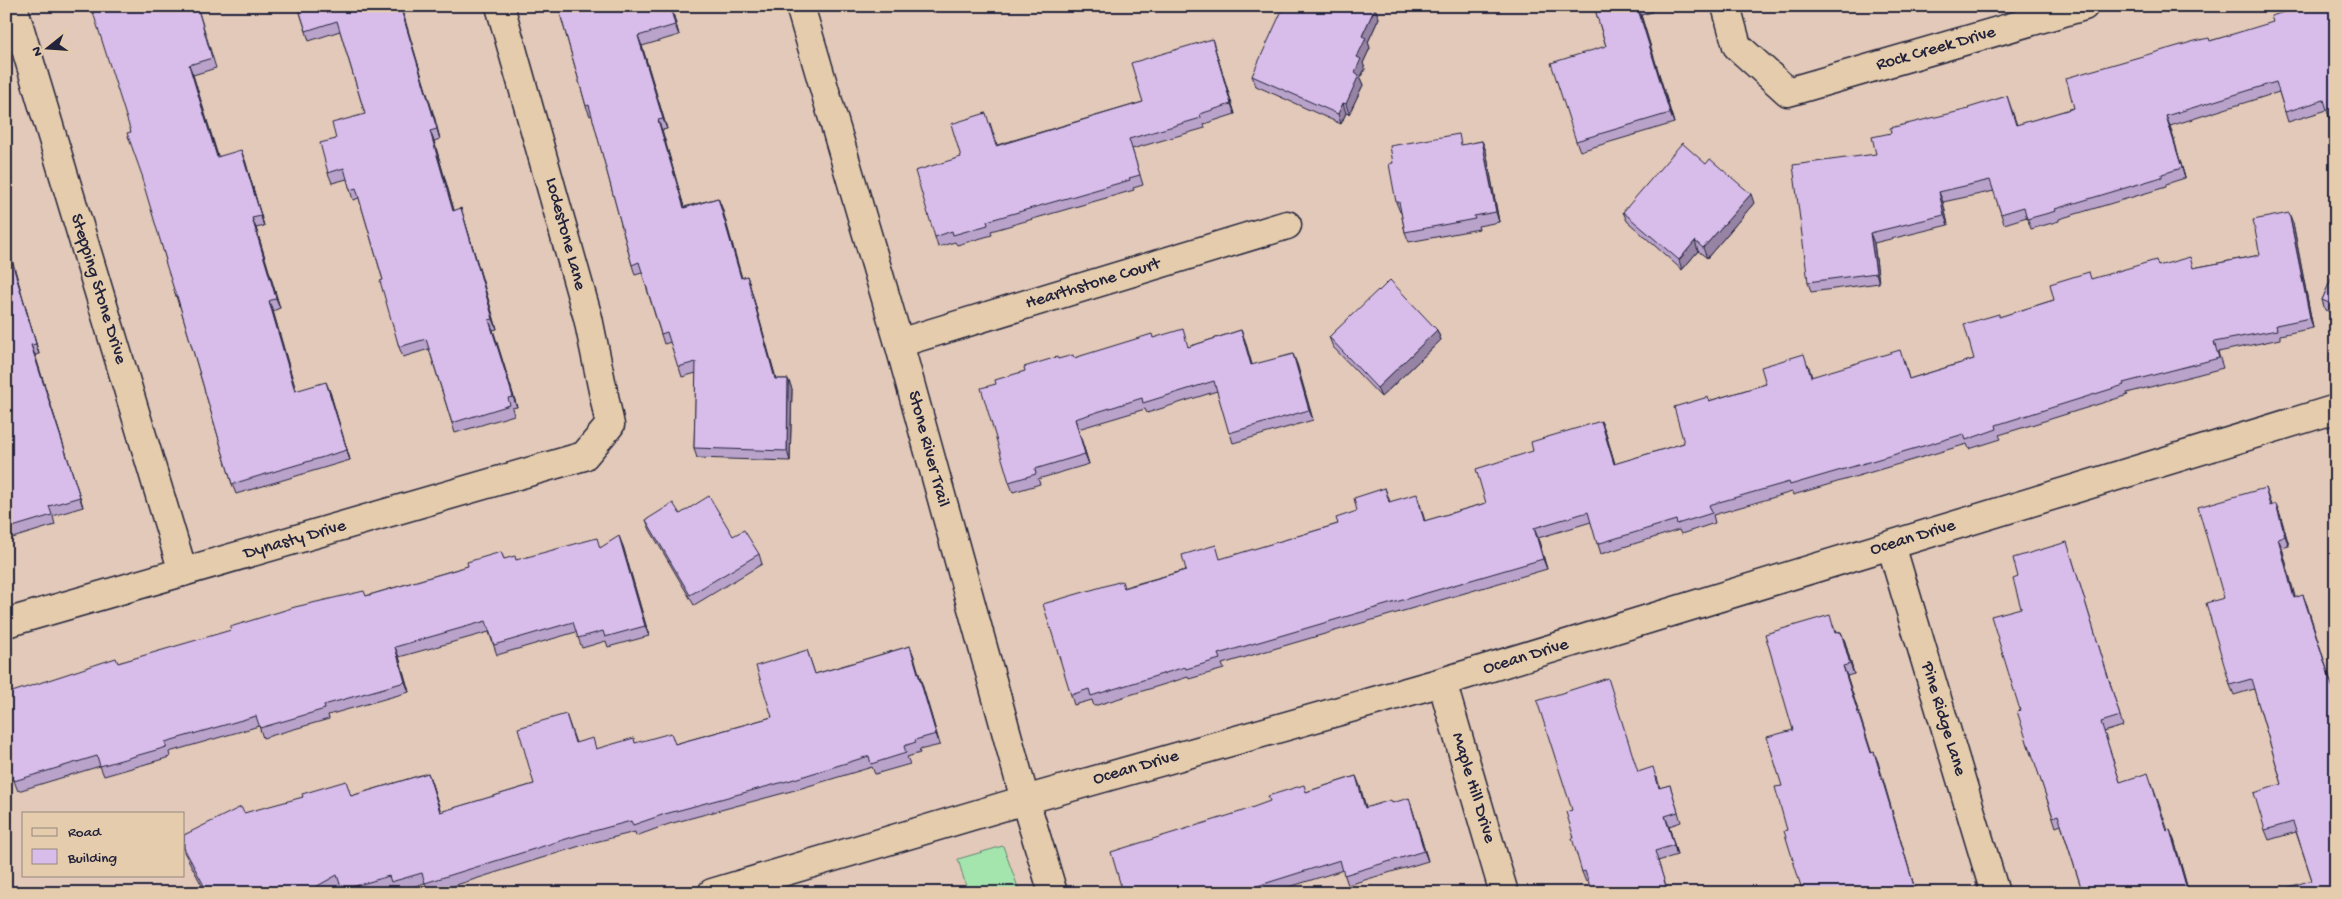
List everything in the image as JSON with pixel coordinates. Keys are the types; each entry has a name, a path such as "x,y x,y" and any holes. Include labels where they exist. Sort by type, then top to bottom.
{"street":[{"name":"Stepping Stone Drive","path":"13,6 183,572"},
{"name":"Lodestone Lane","path":"500,6 588,318 610,425 584,456"},
{"name":"Stone River Trail","path":"800,6 899,343 1025,800 1053,893"},
{"name":"Rock Creek Drive","path":"1726,6 1737,46 1788,92 2084,6"},
{"name":"Hearthstone Court","path":"899,343 1287,225"},
{"name":"Ocean Drive","path":"725,891 1025,800 1442,682 2336,409"},
{"name":"Dynasty Drive","path":"6,622 584,456"},
{"name":"Pine Ridge Lane","path":"1891,545 1995,893"},
{"name":"Maple Hill Drive","path":"1442,682 1504,893"}],"green space":[{"path":"1003,846 1020,893 968,893 958,859"}],"building":[{"path":"91,6 197,6 212,58 189,65 217,157 241,150 261,216 252,218 276,298 269,301 295,391 326,382 347,450 232,484 165,261 143,178 127,133 131,132"},
{"path":"298,6 400,6 437,129 430,131 453,211 461,208 493,319 489,320 513,397 508,398 510,405 452,423 426,339 399,347 380,281 383,280 356,188 350,190 344,168 328,173 320,143 336,139 332,123 365,114 337,21 306,31"},
{"path":"558,6 670,6 675,25 638,36 663,119 658,120 684,208 718,198 741,278 747,276 775,379 788,379 787,451 694,448 696,362 678,367 667,332 661,334 639,262 632,265 589,105 586,106"},
{"path":"1284,6 1372,6 1375,8 1362,36 1366,38 1357,57 1361,59 1355,72 1359,75 1346,104 1343,103 1338,114 1252,76"},
{"path":"1594,6 1637,6 1670,113 1576,141 1551,63 1606,46"},
{"path":"2301,6 2336,6 2336,117 2330,119 2324,100 2285,112 2276,82 2166,116 2182,168 2162,174 2162,177 2027,219 2024,207 2001,214 1990,180 1939,192 1944,215 1870,233 1876,273 1808,282 1793,165 1876,154 1872,137 1891,133 1890,128 1969,109 2007,96 2016,125 2074,108 2066,78 2195,41 2209,38 2210,41 2273,22 2271,16"},
{"path":"1212,39 1231,104 1200,114 1201,118 1129,139 1140,175 1129,178 1130,180 987,221 988,225 953,235 952,231 935,237 915,171 961,157 951,124 986,113 996,146 1143,102 1131,63"},
{"path":"1459,134 1461,145 1482,141 1496,212 1474,216 1475,219 1405,232 1399,202 1396,202 1389,164 1393,163 1390,146"},
{"path":"1682,143 1706,164 1710,159 1751,194 1703,248 1695,241 1679,260 1623,212"},
{"path":"2289,213 2310,318 2276,325 2277,330 2214,342 2219,358 2123,383 2124,385 1996,425 1997,429 1966,440 1964,434 1790,485 1789,482 1709,505 1712,513 1677,524 1676,520 1597,544 1588,512 1534,528 1543,559 1218,654 1220,659 1186,669 1185,667 1091,696 1089,689 1071,695 1043,604 1122,581 1124,588 1186,570 1182,555 1216,545 1220,559 1338,524 1336,518 1357,511 1354,498 1385,488 1389,502 1417,494 1424,521 1486,503 1476,469 1533,451 1531,442 1601,421 1614,464 1684,443 1674,407 1708,397 1709,401 1766,384 1761,367 1804,354 1811,377 1900,350 1909,379 1974,359 1964,324 1999,314 1999,317 2054,300 2050,284 2089,272 2091,279 2156,260 2158,266 2190,257 2193,268 2260,255 2253,220"},
{"path":"6,242 36,344 31,345 80,497 49,506 52,515 6,529"},
{"path":"2336,268 2336,306 2322,300"},
{"path":"1390,280 1437,330 1377,388 1329,337"},
{"path":"1183,329 1188,347 1241,330 1251,365 1293,354 1309,410 1229,433 1214,381 1143,403 1142,398 1075,419 1085,454 1035,469 1036,474 1009,482 981,388 996,384 995,380 1025,371 1024,367 1057,357 1058,359 1073,355 1074,358 1152,334 1153,338"},
{"path":"2265,488 2270,506 2276,504 2285,536 2278,538 2294,598 2303,595 2336,698 2336,893 2290,893 2289,887 2312,880 2293,822 2265,830 2254,793 2282,784 2251,679 2230,685 2206,603 2224,598 2198,507"},
{"path":"709,496 733,536 744,530 759,554 690,595 646,520 673,503 680,514"},
{"path":"619,536 645,626 605,637 603,631 578,638 573,622 494,645 486,621 395,647 405,682 324,705 325,709 260,728 256,716 165,742 167,747 100,766 97,756 14,781 6,754 6,694 116,658 118,663 231,630 230,627 295,607 364,591 366,596 468,566 467,562 501,552 504,559 515,556 516,560 597,538 600,548"},
{"path":"2067,542 2120,716 2101,722 2120,782 2148,773 2167,831 2170,830 2188,893 2074,893 2082,890 2058,815 2053,817 2028,745 2017,711 2020,710 1991,616 2021,608 2013,579 2018,577 2013,558"},
{"path":"1830,615 1835,633 1841,632 1850,664 1843,666 1871,753 1874,752 1916,893 1803,893 1784,831 1787,830 1775,787 1782,786 1767,737 1793,730 1765,634"},
{"path":"910,646 936,734 915,740 916,742 904,746 906,753 871,764 869,756 791,780 665,814 633,825 631,821 579,835 425,883 422,873 391,882 389,876 342,890 337,875 305,893 208,893 185,850 185,835 241,807 244,813 303,797 302,794 346,781 351,796 428,773 440,812 534,784 518,728 566,714 575,743 593,738 596,749 634,738 635,743 671,733 675,744 772,717 756,666 807,650 815,674"},
{"path":"1608,678 1638,772 1653,767 1659,788 1670,785 1678,812 1665,816 1674,845 1655,851 1668,893 1592,893 1585,871 1582,872 1572,838 1574,838 1566,812 1572,810 1537,701"},
{"path":"1356,776 1365,808 1391,800 1392,803 1409,798 1424,851 1344,875 1340,860 1235,893 1123,893 1111,852 1240,812 1270,801 1268,796 1304,785 1306,792"}]}
